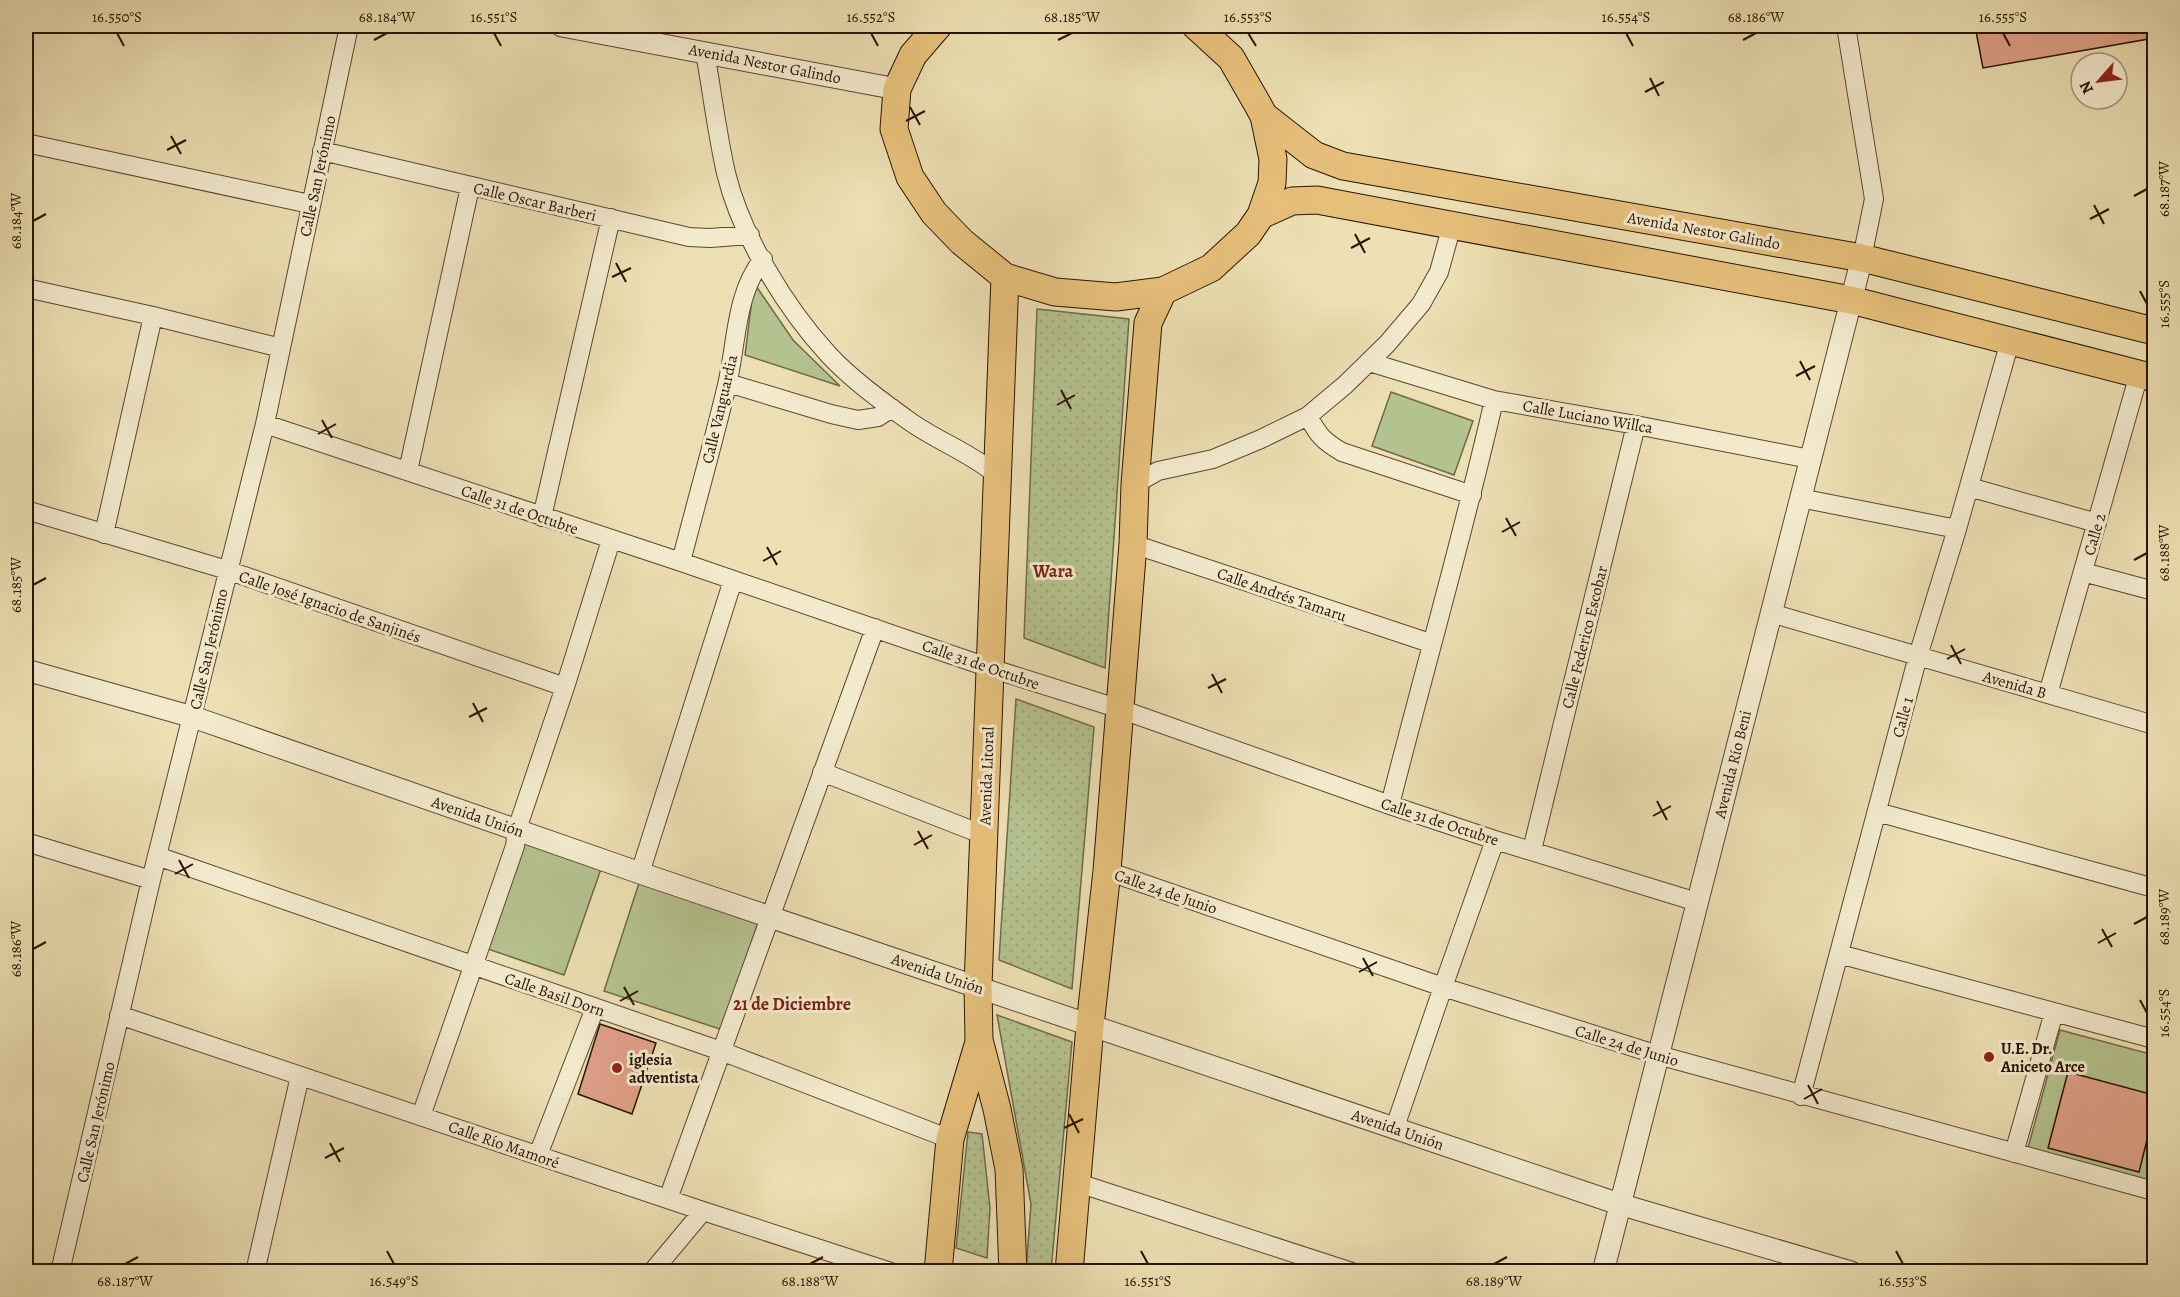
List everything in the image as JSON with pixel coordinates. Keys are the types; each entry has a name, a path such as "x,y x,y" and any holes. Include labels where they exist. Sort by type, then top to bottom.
{"main road":[{"path":"918,26 913,55 897,89 894,129 910,177 934,213 962,242 1005,277 1055,292 1116,297 1163,291 1211,267 1248,234 1261,214 1272,183 1273,159 1264,116 1231,58 1196,26"},
{"path":"913,55 938,26"},
{"name":"Avenida Nestor Galindo","path":"1264,116 1314,155 1343,166 1862,258 2154,331"},
{"path":"1261,214 1292,201 1317,200 1851,300 2147,376"},
{"name":"Avenida Litoral","path":"1005,277 978,986 979,1041 997,1109 1009,1169 1013,1272"},
{"path":"1069,1272 1075,1182 1107,871 1148,323 1163,291"},
{"path":"938,1272 950,1139 979,1041"}],"street":[{"name":"Calle San Jerónimo","path":"60,1272 157,855 193,717 226,570 265,423 349,26"},
{"name":"Avenida Nestor Galindo","path":"562,26 897,89"},
{"path":"1846,26 1874,199 1862,258"},
{"path":"705,52 727,174 738,209 777,288 829,355 906,420 980,461 997,475"},
{"path":"26,143 310,204"},
{"name":"Calle Oscar Barberi","path":"322,151 689,237 750,235"},
{"path":"408,471 470,187"},
{"path":"542,517 611,218"},
{"path":"1135,484 1158,471 1213,459 1308,416 1369,362 1420,304 1439,272 1452,225"},
{"name":"Avenida Río Beni","path":"1603,1272 1862,258"},
{"name":"Calle Vanguardia","path":"681,562 728,382 745,289 753,272 763,259"},
{"path":"26,288 153,316 281,348"},
{"path":"104,534 153,316"},
{"name":"Calle 1","path":"1801,1096 1918,656 1957,529 2010,341"},
{"name":"Calle Luciano Willca","path":"1369,362 1494,400 1636,424 1810,459"},
{"name":"Calle 2","path":"2048,694 2097,523 2147,376"},
{"path":"728,382 831,414 858,420 878,417 892,408"},
{"path":"1390,805 1430,644 1472,495 1494,400"},
{"path":"1308,416 1318,434 1328,444 1342,452 1472,495"},
{"name":"Calle 31 de Octubre","path":"265,423 990,668 1120,709 1390,805 1697,902"},
{"name":"Calle Federico Escobar","path":"1532,850 1636,424"},
{"path":"1969,487 2097,523"},
{"path":"1800,498 1957,529"},
{"name":"Calle José Ignacio de Sanjinés","path":"26,510 226,570 565,687"},
{"path":"421,1116 515,846 517,829 611,540"},
{"name":"Calle Andrés Tamaru","path":"1133,544 1430,644"},
{"path":"2084,572 2154,591"},
{"path":"640,873 733,580"},
{"name":"Avenida B","path":"1771,613 2154,725"},
{"path":"668,1199 874,628"},
{"name":"Avenida Unión","path":"26,670 193,717 640,873 1619,1204 1851,1272"},
{"path":"822,772 984,835"},
{"path":"1877,812 2154,888"},
{"path":"1395,1127 1496,840"},
{"path":"26,842 151,880"},
{"name":"Calle Basil Dorn","path":"157,855 721,1051 950,1139"},
{"name":"Calle 24 de Junio","path":"1107,871 1443,987 1658,1055 2154,1191"},
{"path":"1839,954 2154,1039"},
{"path":"538,1155 595,1008"},
{"path":"2014,1153 2054,1012"},
{"name":"Calle Río Mamoré","path":"119,1015 891,1272"},
{"path":"256,1271 300,1076"},
{"path":"1075,1182 1350,1271"},
{"path":"652,1272 703,1211"}],"green space":[{"path":"754,283 793,340 840,386 745,355"},
{"path":"1037,309 1129,319 1105,668 1024,638"},
{"path":"1391,392 1473,421 1454,475 1372,446"},
{"path":"1016,699 1094,727 1072,989 999,960"},
{"path":"525,842 601,869 564,975 488,949"},
{"path":"641,877 760,917 723,1030 604,991"},
{"path":"997,1015 1072,1042 1051,1271 1026,1271 1031,1204"},
{"path":"2060,1030 2154,1055 2154,1185 2028,1148"},
{"path":"968,1132 982,1134 990,1208 987,1258 956,1248"}],"building":[{"path":"1975,26 2154,26 2154,38 2069,51 2069,53 1983,68"},
{"path":"26,408 33,410 29,424 26,426"},
{"name":"iglesia adventista","path":"600,1024 656,1043 632,1114 578,1094"},
{"path":"2068,1072 2154,1095 2154,1112 2139,1172 2048,1148"}],"place":[{"name":"U.E. Dr. Aniceto Arce","path":"1989,1057"},
{"name":"iglesia adventista","path":"617,1068"}],"district":[{"name":"Wara","path":"1053,571"},
{"name":"21 de Diciembre","path":"792,1004"}]}
